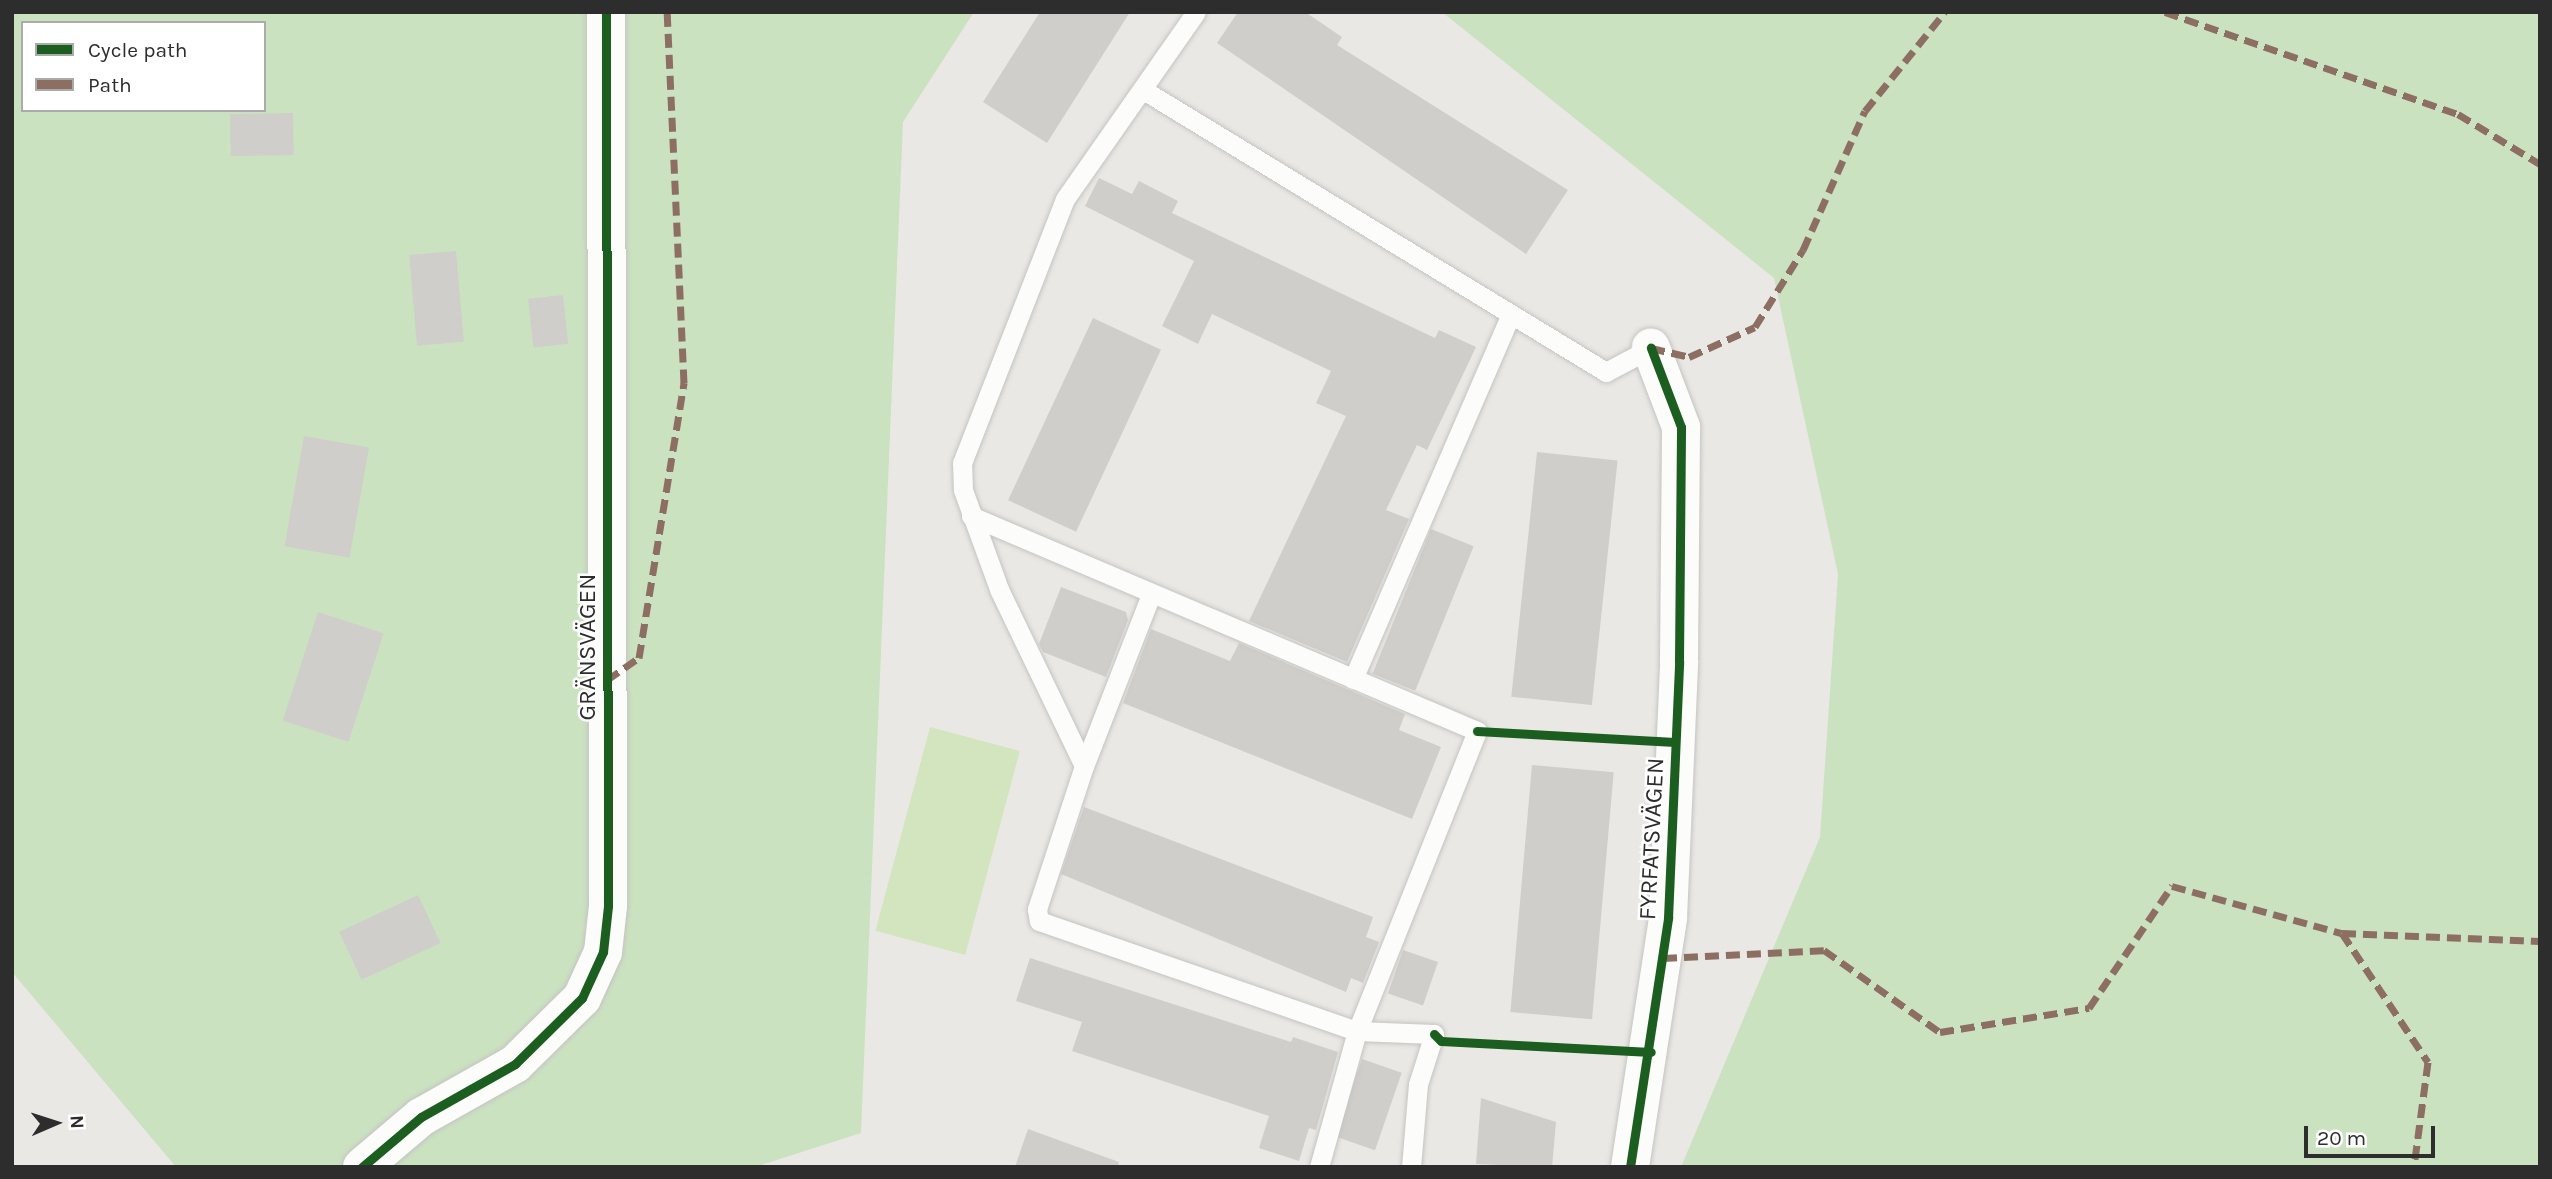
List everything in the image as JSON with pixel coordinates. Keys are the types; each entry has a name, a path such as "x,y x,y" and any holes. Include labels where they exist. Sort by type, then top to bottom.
{"street":[{"name":"GRÄNSVÄGEN","path":"362,1167 421,1116 515,1063 582,998 603,952 608,906 606,12"},
{"name":"FYRFATSVÄGEN","path":"1630,1167 1668,918 1679,661 1681,427 1651,348"}],"lane":[{"path":"1084,766 999,589 971,516 962,463 1065,199 1145,91 1196,12"},
{"path":"1145,91 1510,316 1606,372 1651,348"},
{"path":"1353,679 1510,316"},
{"path":"971,516 1150,597 1477,731 1357,1031 1319,1167"},
{"path":"1150,597 1084,766 1037,909 1040,921 1357,1031 1434,1034 1418,1084 1411,1167"}],"green space":[{"path":"12,12 974,12 903,122 861,1133 755,1167 176,1167 12,972"},
{"path":"1442,12 2540,12 2540,1167 1681,1167 1820,837 1838,574 1774,278"},
{"path":"930,727 1020,751 965,955 875,931"}],"building":[{"path":"1040,12 1130,12 1047,143 983,102"},
{"path":"1238,12 1305,12 1342,37 1337,45 1568,190 1526,254 1217,43"},
{"path":"293,113 294,155 231,156 230,114"},
{"path":"1099,178 1132,194 1139,181 1178,201 1172,213 1435,338 1439,330 1476,347 1427,450 1417,445 1386,510 1409,519 1347,662 1249,621 1346,416 1316,403 1331,371 1212,314 1198,344 1162,326 1194,261 1085,206"},
{"path":"456,251 464,342 417,346 409,255"},
{"path":"563,295 568,344 533,347 528,299"},
{"path":"1093,318 1161,350 1076,532 1008,500"},
{"path":"304,436 369,447 350,558 285,546"},
{"path":"1537,452 1618,460 1592,705 1511,697"},
{"path":"1431,529 1474,546 1415,691 1373,674"},
{"path":"1061,587 1126,612 1128,620 1106,677 1043,652 1039,644"},
{"path":"318,612 384,633 348,742 283,720"},
{"path":"1151,629 1230,661 1239,643 1405,714 1399,730 1441,747 1412,819 1123,703"},
{"path":"1532,765 1614,772 1592,1019 1510,1012"},
{"path":"1084,807 1373,917 1366,937 1379,942 1363,983 1351,978 1346,992 1061,874"},
{"path":"418,895 440,943 362,980 339,932"},
{"path":"1403,950 1438,962 1423,1006 1388,993"},
{"path":"1030,958 1291,1042 1293,1037 1338,1052 1316,1130 1309,1128 1299,1161 1259,1148 1269,1116 1072,1051 1082,1022 1016,1001"},
{"path":"1362,1059 1402,1073 1375,1150 1335,1137"},
{"path":"1481,1098 1556,1122 1552,1167 1476,1164"},
{"path":"1028,1129 1119,1162 1118,1167 1015,1167"}],"marked path":[{"path":"607,680 639,658 684,383 667,12"},
{"path":"1651,348 1689,357 1755,327 1803,250 1865,111 1945,12"},
{"path":"2165,12 2458,114 2540,164"},
{"path":"1663,958 1824,950 1940,1032 2089,1008 2172,886 2342,933 2540,941"},
{"path":"2342,933 2428,1062 2414,1167"}],"cycle path":[{"path":"362,1167 421,1117 515,1064 582,998 603,952 608,906 606,12"},
{"path":"1630,1167 1668,918 1679,661 1681,427 1651,348"},
{"path":"1477,731 1675,742"},
{"path":"1434,1034 1441,1041 1651,1052"}]}
